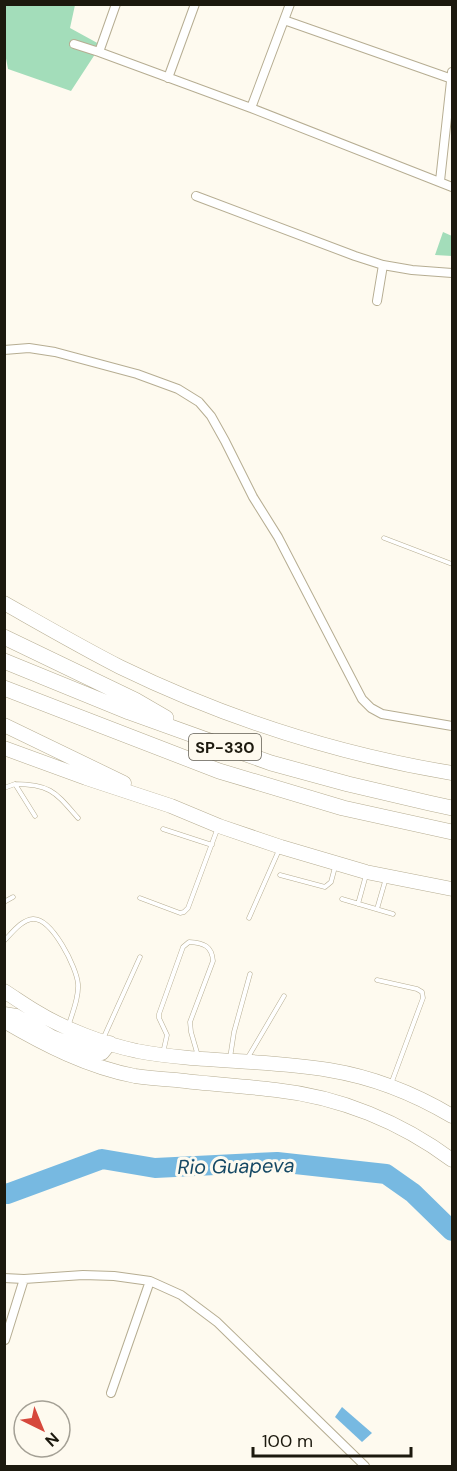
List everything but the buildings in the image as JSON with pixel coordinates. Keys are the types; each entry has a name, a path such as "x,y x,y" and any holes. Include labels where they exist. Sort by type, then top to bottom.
{"highway":[{"path":"4,637 135,700 203,738"},
{"name":"SP-330","path":"4,661 129,712 271,763 360,787 453,808"},
{"name":"SP-330","path":"4,688 219,771 343,808 453,832"}],"main road":[{"path":"4,603 120,666 212,707 273,730 319,744 367,757 453,773"},
{"path":"4,725 171,806 219,826 336,864 453,889"},
{"path":"4,748 171,806"},
{"path":"4,991 36,1012 68,1028 106,1042 135,1050 199,1060 292,1065 330,1070 390,1087 422,1099 453,1116"},
{"path":"4,1014 16,1016 52,1037 97,1054 102,1053 106,1042"},
{"path":"4,1021 58,1050 93,1064 135,1076 277,1090 331,1100 363,1110 395,1125 419,1137 453,1160"},
{"path":"135,1076 141,1070 205,1079 212,1075 224,1061"}],"street":[{"path":"99,52 116,4"},
{"path":"168,78 195,4"},
{"path":"251,108 290,4"},
{"path":"284,20 452,80"},
{"path":"74,45 251,108 453,187"},
{"path":"440,181 453,72"},
{"path":"196,196 384,265 453,273"},
{"path":"377,300 384,265"},
{"path":"4,350 29,348 56,352 137,374 178,389 199,402 211,416 253,497 278,537 362,699 382,714 453,726"},
{"path":"4,1278 114,1276 150,1281 181,1295 217,1322 365,1467"},
{"path":"5,1340 24,1279"},
{"path":"111,1393 150,1281"}],"lane":[{"path":"384,538 453,564"},
{"path":"4,788 15,784 42,786 58,795 78,818"},
{"path":"15,784 35,816"},
{"path":"140,898 180,913 184,912 188,908 219,826"},
{"path":"163,829 212,845"},
{"path":"249,918 281,847"},
{"path":"280,875 325,887 331,882 336,864"},
{"path":"358,904 366,872"},
{"path":"377,909 386,876"},
{"path":"4,902 13,897"},
{"path":"342,899 393,914"},
{"path":"4,941 18,927 32,919 40,920 53,930 78,978 79,987 68,1028"},
{"path":"162,1055 167,1035 159,1018 160,1008 183,947 193,942 209,948 213,962 190,1022 199,1060"},
{"path":"106,1042 140,957"},
{"path":"224,1061 250,974"},
{"path":"377,980 417,989 422,992 423,998 390,1087"},
{"path":"245,1062 284,996"}],"green space":[{"path":"4,5 75,5 70,28 101,45 71,91 8,69 5,53"},
{"path":"443,232 452,236 452,256 435,255"}],"water":[{"path":"342,1407 372,1433 362,1442 335,1417"}],"waterway":[{"name":"Rio Guapeva","path":"4,1193 7,1194 102,1159 155,1168 277,1162 386,1174 413,1193 452,1231"}]}
